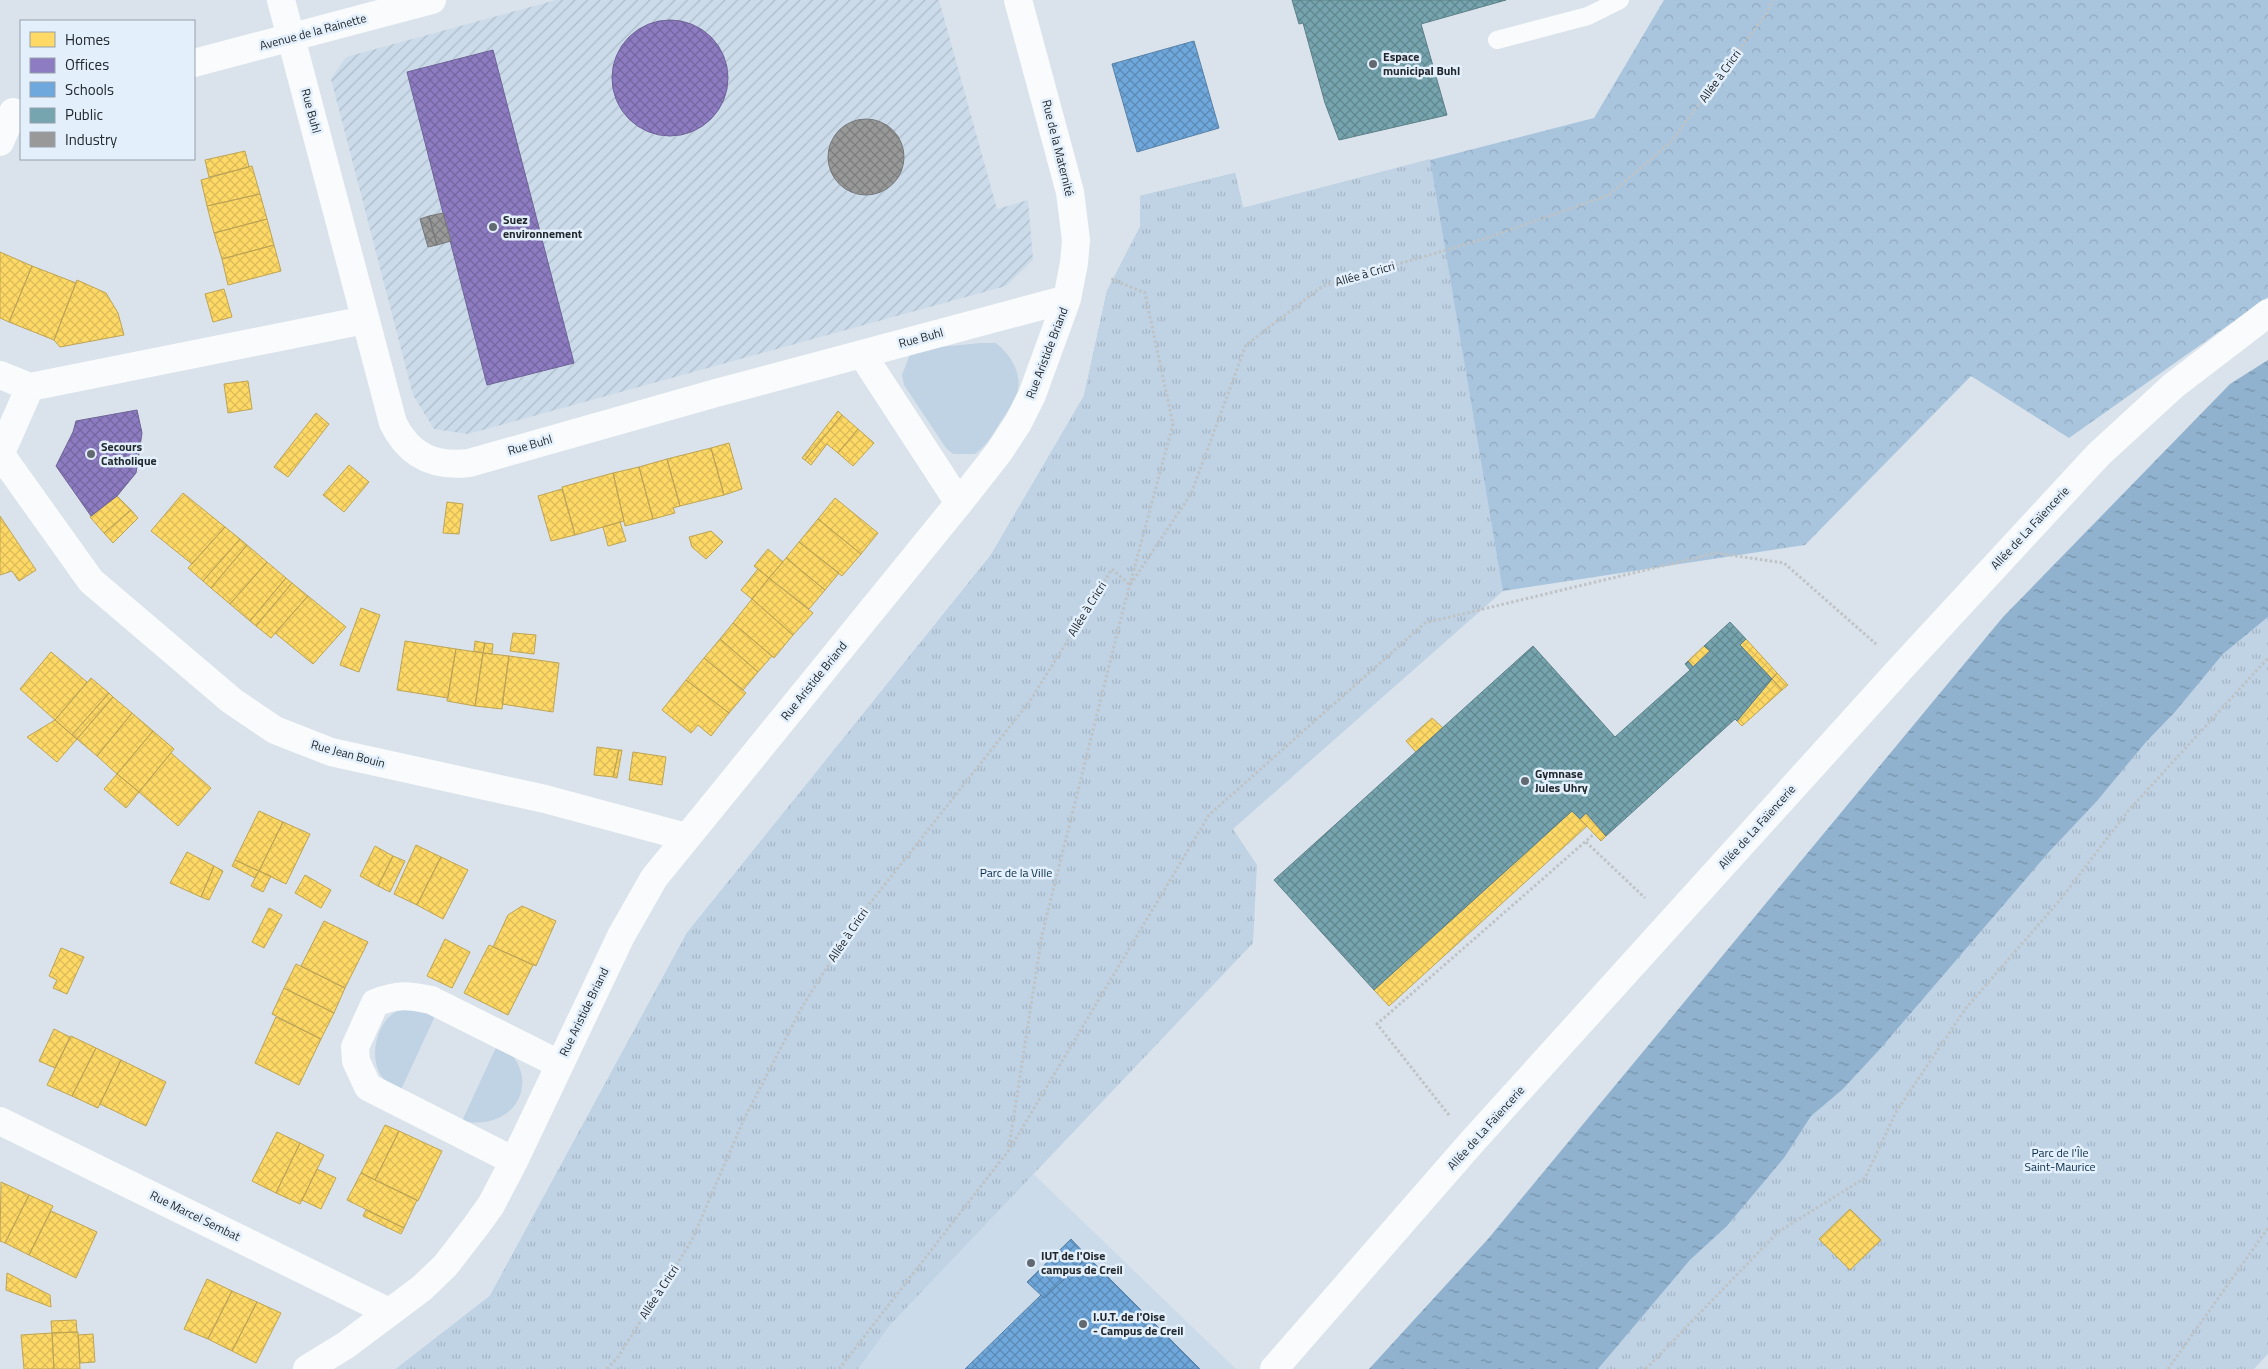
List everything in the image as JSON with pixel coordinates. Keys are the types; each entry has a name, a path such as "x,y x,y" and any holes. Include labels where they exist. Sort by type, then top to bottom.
{"street":[{"name":"Rue Buhl","path":"281,0 393,423 409,447 422,456 438,463 469,463 1067,299"},
{"name":"Avenue de la Rainette","path":"195,64 432,0"},
{"name":"Rue de la Maternité","path":"1018,0 1070,192 1076,240 1067,299"},
{"path":"0,142 11,112"},
{"name":"Rue Aristide Briand","path":"307,1369 346,1345 422,1288 460,1248 491,1205 637,904 654,878 686,837 999,452 1018,423 1046,360 1067,299"},
{"name":"Allée de La Faïencerie","path":"1274,1369 1472,1143 1902,667 2098,455 2194,369 2268,313"},
{"path":"0,375 30,387 365,320"},
{"path":"862,354 959,503"},
{"path":"1,455 30,387"},
{"name":"Rue Jean Bouin","path":"1,455 91,581 232,701 275,730 331,752 545,799 686,837"},
{"name":"Rue Aristide Briand","path":"514,1161 368,1086 362,1077 356,1061 355,1047 375,1003 394,996 412,996 431,1000 559,1064"},
{"name":"Rue Marcel Sembat","path":"0,1121 389,1312"}],"lane":[{"path":"1497,40 1588,16 1620,0"}],"path":[{"name":"Allée à Cricri","path":"607,1369 618,1357 692,1240 758,1093 802,1007 856,921 1030,700 1112,569 1130,585 1191,494 1246,345 1323,286 1484,239 1609,195 1671,142 1766,14 1773,0"},
{"path":"1009,1150 1042,935 1130,585 1173,424 1145,293 1074,263"},
{"path":"839,1369 1009,1150 1209,815 1424,623 1716,553 1784,563 1902,667"},
{"path":"1646,1369 1778,1232 1866,1178 1896,1112 1966,1008 2060,900 2128,812 2268,658"},
{"path":"1472,1143 1377,1024 1594,834"},
{"path":"1586,842 1671,923"},
{"path":"2168,1369 2268,1228"}],"shaded area":[{"path":"556,0 939,0 997,209 1028,200 1033,260 1006,286 468,434 434,429 413,395 331,79 346,57"},
{"name":"IUT de l'Oise campus de Creil","path":"1017,1158 1236,1369 856,1369"}],"green space":[{"path":"1664,0 2268,0 2268,297 2069,438 1971,376 1805,545 1503,591 1430,633 396,1369 490,1296 687,933 991,555 1084,396 1107,291 1140,227 1140,196 1235,173 1243,208 1594,118"},
{"name":"Parc de la Ville","path":"1430,159 1503,591 1233,829 1257,865 1253,943 890,1325 858,1369 396,1369 490,1296 687,933 991,555 1084,396 1107,291 1140,227 1140,196 1235,173 1243,208"},
{"path":"996,343 1011,359 1017,372 1017,394 992,435 979,451 975,454 953,454 946,448 904,385 902,375 910,354 919,349"},
{"name":"Parc de l'Île Saint-Maurice","path":"2268,617 2268,1354 2254,1369 1598,1369 1690,1260 1727,1226 1784,1158 1810,1116 1843,1089 1881,1048 2049,852 2097,801 2146,742 2175,712 2223,654"},
{"path":"409,1009 436,1014 400,1092 380,1074 375,1058 375,1049 384,1023 397,1011"},
{"path":"498,1043 512,1055 520,1070 522,1084 519,1098 511,1110 498,1118 482,1122 462,1121"}],"water":[{"path":"2268,360 2268,617 2223,654 2175,712 2146,742 2097,801 2049,852 1881,1048 1843,1089 1811,1116 1784,1158 1727,1226 1690,1260 1598,1369 1369,1369 1488,1239 2003,617 2230,384"}],"building: Homes":[{"path":"245,151 249,167 209,177 205,160"},
{"path":"252,166 260,194 207,206 201,180"},
{"path":"260,194 267,219 214,233 207,206"},
{"path":"267,219 274,245 222,259 214,233"},
{"path":"274,245 281,271 228,285 222,259"},
{"path":"0,252 32,266 9,322 0,318"},
{"path":"32,266 76,283 54,340 9,322"},
{"path":"77,280 106,293 118,313 124,335 60,347 54,340"},
{"path":"224,289 232,317 213,322 205,294"},
{"path":"248,381 252,409 228,413 224,384"},
{"path":"838,411 842,415 805,460 802,458"},
{"path":"316,413 329,424 288,477 274,467"},
{"path":"842,415 858,429 838,453 827,444 811,465 805,460"},
{"path":"858,429 874,443 853,466 838,453"},
{"path":"729,443 742,489 724,495 711,448"},
{"path":"711,448 724,495 680,506 667,459"},
{"path":"667,459 680,506 673,508 675,513 653,519 639,467"},
{"path":"349,465 369,482 344,512 323,495"},
{"path":"639,467 653,519 625,526 613,473"},
{"path":"613,473 624,521 575,535 562,487"},
{"path":"562,489 575,535 551,541 538,496"},
{"path":"183,493 225,527 192,564 151,531"},
{"path":"117,496 131,510 104,533 90,517"},
{"path":"835,498 878,533 861,554 818,519"},
{"path":"447,502 463,504 459,534 443,533"},
{"path":"131,510 138,518 113,543 104,533"},
{"path":"0,516 36,570 19,581 12,571 0,575"},
{"path":"818,519 861,554 842,576 799,542"},
{"path":"620,522 626,541 608,546 603,527"},
{"path":"225,527 240,539 203,581 188,568"},
{"path":"711,531 723,542 706,559 692,547 689,537"},
{"path":"240,539 247,545 211,588 203,581"},
{"path":"799,542 839,573 825,590 786,558"},
{"path":"247,545 267,562 230,604 211,588"},
{"path":"768,549 783,562 769,578 754,566"},
{"path":"786,558 825,590 809,609 769,578"},
{"path":"267,562 286,578 250,621 230,604"},
{"path":"758,569 769,578 752,599 741,590"},
{"path":"286,578 292,583 256,626 250,621"},
{"path":"769,578 813,613 793,635 752,599"},
{"path":"292,583 308,596 271,638 256,626"},
{"path":"308,596 346,627 313,664 275,633"},
{"path":"752,599 793,635 774,658 733,623"},
{"path":"361,608 380,615 359,672 340,665"},
{"path":"733,623 772,656 758,672 720,639"},
{"path":"513,633 536,635 534,654 510,651"},
{"path":"720,639 758,672 743,690 704,658"},
{"path":"1746,639 1777,673 1772,679 1740,645"},
{"path":"405,641 456,649 448,698 397,690"},
{"path":"475,641 485,643 483,653 474,651"},
{"path":"485,643 493,644 492,654 483,653"},
{"path":"1704,646 1710,651 1693,667 1688,661"},
{"path":"456,649 483,653 475,706 447,701"},
{"path":"51,652 87,682 55,720 20,689"},
{"path":"483,653 509,656 502,709 475,706"},
{"path":"509,656 559,663 553,712 502,704"},
{"path":"704,658 746,693 729,713 686,680"},
{"path":"1777,673 1788,685 1782,690 1772,679"},
{"path":"91,678 109,693 72,735 55,720"},
{"path":"1772,679 1782,690 1742,726 1737,721"},
{"path":"686,680 729,713 711,736 698,725 691,733 662,710"},
{"path":"109,693 113,697 77,739 72,735"},
{"path":"113,697 132,713 97,756 77,739"},
{"path":"132,713 153,731 117,774 97,756"},
{"path":"1432,718 1443,728 1416,752 1406,741"},
{"path":"55,720 77,739 57,762 27,737"},
{"path":"153,731 174,749 139,792 117,774"},
{"path":"597,747 619,750 613,777 594,775"},
{"path":"619,750 622,750 617,778 613,777"},
{"path":"633,752 666,757 662,785 629,780"},
{"path":"171,753 211,788 178,826 139,792"},
{"path":"117,774 139,792 126,808 104,789"},
{"path":"259,811 283,822 259,871 235,860"},
{"path":"1572,811 1587,826 1389,1006 1374,990"},
{"path":"1586,813 1606,836 1601,841 1580,819"},
{"path":"283,822 310,834 286,884 259,871"},
{"path":"416,845 441,857 417,905 394,894"},
{"path":"375,846 393,856 378,886 360,876"},
{"path":"187,852 214,866 201,897 170,883"},
{"path":"393,856 405,861 390,892 378,886"},
{"path":"441,857 468,870 443,919 417,905"},
{"path":"235,860 259,871 255,878 232,866"},
{"path":"214,866 223,871 209,900 201,897"},
{"path":"259,871 271,876 263,892 251,886"},
{"path":"305,875 331,890 321,908 295,893"},
{"path":"522,906 556,921 536,966 493,947 508,915"},
{"path":"269,908 282,915 264,948 252,942"},
{"path":"324,921 368,942 345,988 301,966"},
{"path":"445,939 470,952 452,988 427,976"},
{"path":"489,945 533,965 508,1015 464,993"},
{"path":"61,948 84,957 67,994 53,988 57,980 49,976"},
{"path":"296,964 345,988 334,1013 284,988"},
{"path":"284,988 334,1013 321,1039 272,1014"},
{"path":"276,1017 321,1039 299,1085 255,1063"},
{"path":"54,1029 70,1037 55,1068 39,1061"},
{"path":"71,1036 96,1048 72,1096 47,1085"},
{"path":"96,1048 121,1060 98,1108 72,1096"},
{"path":"121,1060 166,1082 146,1126 100,1104"},
{"path":"385,1125 399,1131 375,1180 361,1173"},
{"path":"399,1131 442,1151 418,1201 375,1180"},
{"path":"277,1132 300,1143 276,1193 252,1181"},
{"path":"300,1143 324,1155 300,1204 276,1193"},
{"path":"317,1169 336,1178 321,1209 302,1200"},
{"path":"361,1173 417,1200 404,1228 347,1200"},
{"path":"1,1182 29,1195 5,1243 0,1241"},
{"path":"29,1195 53,1206 29,1255 5,1243"},
{"path":"1850,1209 1881,1240 1850,1270 1819,1239"},
{"path":"366,1210 404,1228 401,1234 363,1216"},
{"path":"51,1211 97,1232 76,1278 29,1255"},
{"path":"7,1273 50,1295 51,1307 6,1290"},
{"path":"207,1279 232,1291 208,1339 184,1329"},
{"path":"232,1291 257,1302 232,1351 208,1339"},
{"path":"257,1302 281,1313 256,1363 232,1351"},
{"path":"76,1320 77,1332 52,1333 51,1321"},
{"path":"78,1332 80,1369 54,1369 52,1333"},
{"path":"52,1333 54,1369 24,1369 21,1335"},
{"path":"93,1334 95,1362 80,1363 78,1335"}],"building: Offices":[{"path":"670,20 692,24 711,37 724,56 728,78 724,100 711,119 692,132 670,136 648,132 629,119 616,100 612,78 616,56 629,37 648,24"},
{"name":"Suez environnement","path":"493,50 574,363 487,385 407,72"},
{"path":"137,410 142,433 136,473 117,496 91,516 56,466 73,432 76,421"}],"building: Schools":[{"path":"1194,41 1219,128 1137,152 1112,64"},
{"path":"1071,1239 1088,1257 1044,1298 1027,1282"},
{"name":"I.U.T. de l'Oise - Campus de Creil","path":"1088,1257 1200,1369 965,1369 1041,1295 1044,1298"}],"building: Public":[{"name":"Espace municipal Buhl","path":"1292,0 1506,0 1421,24 1447,115 1339,140 1325,103 1303,23 1299,24"},
{"name":"Gymnase Jules Uhry","path":"1730,622 1746,639 1740,645 1772,679 1737,721 1735,719 1606,836 1586,813 1580,819 1572,811 1374,990 1274,880 1533,646 1615,737 1690,670 1685,664 1688,661 1693,667 1710,651 1704,646"}],"building: Industry":[{"path":"866,119 880,122 893,130 901,143 904,157 901,171 893,184 880,192 866,195 852,192 839,184 831,171 828,157 831,143 839,130 852,122"},
{"path":"443,213 451,241 437,245 429,216"},
{"path":"429,216 437,245 428,247 420,219"}],"place":[{"name":"Espace municipal Buhl","path":"1373,64"},
{"name":"Suez environnement","path":"493,227"},
{"name":"Secours Catholique","path":"91,454"},
{"name":"Gymnase Jules Uhry","path":"1525,781"},
{"name":"IUT de l'Oise campus de Creil","path":"1031,1263"},
{"name":"I.U.T. de l'Oise - Campus de Creil","path":"1083,1324"}]}
